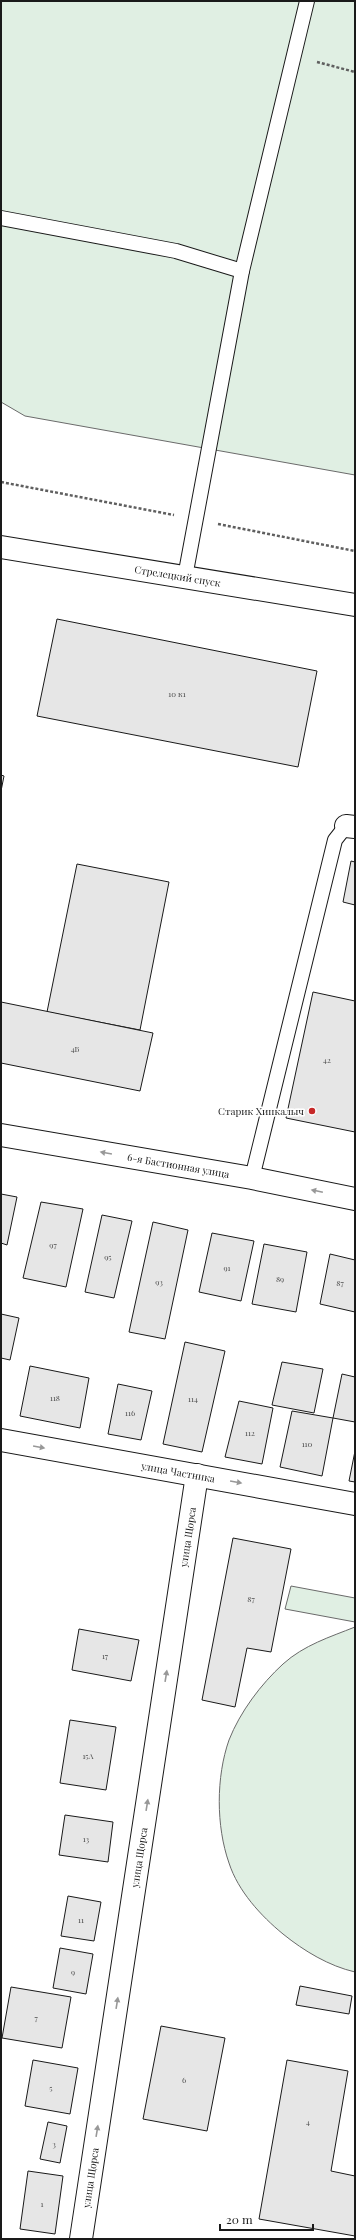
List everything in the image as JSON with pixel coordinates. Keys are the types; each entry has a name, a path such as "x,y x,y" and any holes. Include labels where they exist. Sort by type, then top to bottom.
{"street":[{"name":"Стрелецкий спуск","path":"1,547 355,605"},
{"name":"6-я Бастионная улица","path":"1,1135 252,1178 355,1199"},
{"name":"улица Частника","path":"1,1440 355,1504"},
{"name":"улица Щорса","path":"81,2239 197,1475"}],"lane":[{"path":"185,577 242,270 307,1"},
{"path":"1,218 176,251 242,270"},
{"path":"185,577 209,447"},
{"path":"252,1178 335,840 351,826"}],"path":[{"path":"294,56 355,72"}],"green space":[{"path":"1,1 355,1 355,475 25,416 1,402"},
{"path":"291,1586 355,1598 355,1622 285,1609"},
{"path":"355,1627 355,1972 326,1962 299,1946 275,1927 251,1902 238,1883 229,1863 222,1833 219,1802 222,1770 229,1740 239,1719 259,1689 291,1657 318,1642"}],"building":[{"path":"57,619 317,671 298,767 37,716"},
{"path":"1,775 4,776 1,791"},
{"path":"351,861 355,862 355,905 343,902"},
{"path":"77,864 169,882 140,1030 47,1012"},
{"path":"313,992 355,1001 355,1132 286,1118"},
{"path":"1,1002 153,1033 140,1091 1,1063"},
{"path":"1,1194 17,1197 7,1245 1,1243"},
{"path":"41,1202 83,1209 66,1287 23,1278"},
{"path":"102,1215 132,1221 114,1298 85,1292"},
{"path":"153,1222 188,1230 165,1339 129,1332"},
{"path":"212,1233 254,1241 241,1301 199,1292"},
{"path":"264,1244 307,1252 296,1312 252,1304"},
{"path":"330,1254 355,1260 355,1312 320,1304"},
{"path":"1,1314 19,1318 10,1360 1,1358"},
{"path":"185,1342 225,1351 202,1452 163,1444"},
{"path":"282,1362 323,1369 314,1413 272,1405"},
{"path":"30,1366 89,1378 80,1428 20,1416"},
{"path":"342,1374 355,1377 355,1422 333,1418"},
{"path":"118,1384 152,1391 141,1440 108,1434"},
{"path":"239,1401 273,1408 262,1464 225,1457"},
{"path":"292,1411 333,1418 322,1476 280,1467"},
{"path":"355,1451 355,1482 349,1481"},
{"path":"233,1538 291,1549 271,1652 247,1648 235,1707 202,1700"},
{"path":"79,1629 139,1640 131,1681 72,1670"},
{"path":"70,1720 116,1727 106,1790 60,1783"},
{"path":"65,1815 113,1822 108,1862 59,1855"},
{"path":"68,1896 101,1902 94,1941 61,1936"},
{"path":"60,1948 93,1954 86,1994 53,1988"},
{"path":"300,1986 352,1996 349,2014 296,2005"},
{"path":"11,1987 71,1997 62,2048 2,2038"},
{"path":"161,2026 225,2038 207,2131 143,2119"},
{"path":"33,2060 78,2068 70,2114 25,2106"},
{"path":"287,2060 348,2071 331,2171 355,2176 355,2236 259,2219"},
{"path":"48,2122 67,2126 60,2163 40,2159"},
{"path":"28,2171 63,2176 55,2234 20,2229"}],"place":[{"name":"Старик Хинкалыч","path":"312,1111"}]}
